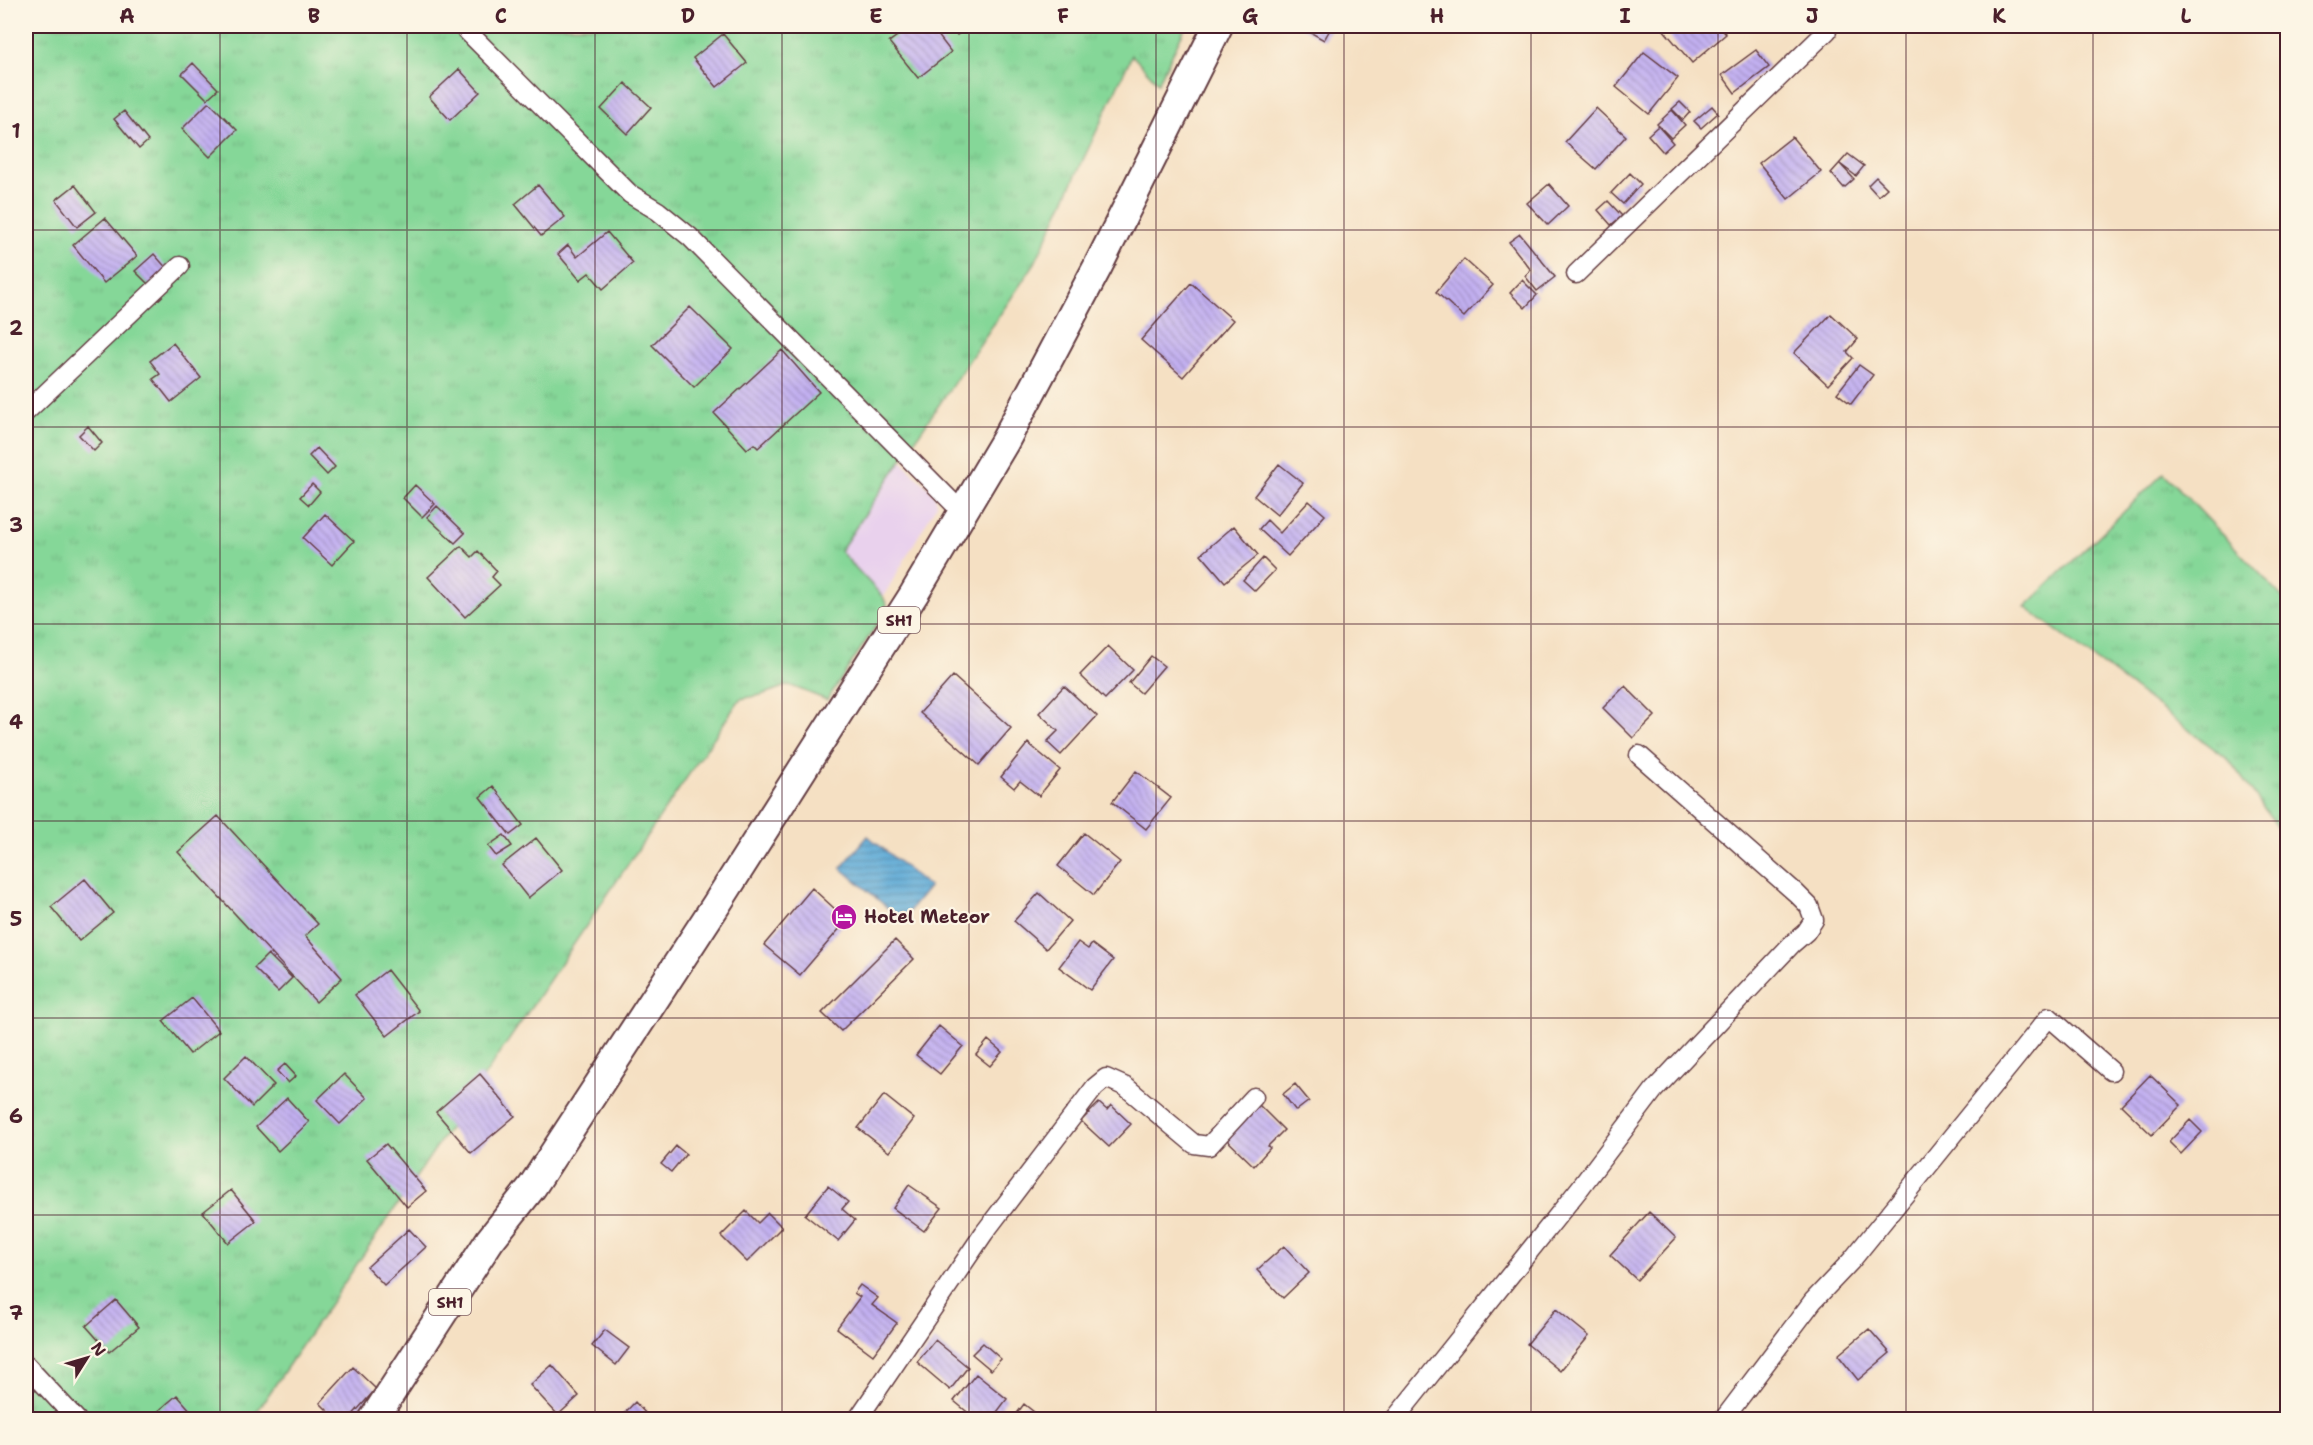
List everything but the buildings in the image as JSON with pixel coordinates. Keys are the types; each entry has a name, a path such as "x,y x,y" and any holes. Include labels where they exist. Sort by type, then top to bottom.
{"main road":[{"name":"SH1","path":"373,1419 490,1240 532,1188 882,647 1005,441 1097,268 1218,26"},
{"name":"SH1","path":"391,1419 500,1252 532,1188"}],"street":[{"path":"462,26 630,194 658,211 690,237 963,513"},
{"path":"1576,274 1827,31 1827,26"},
{"path":"26,412 180,266"},
{"path":"1394,1419 1580,1188 1654,1090 1806,932 1814,920 1809,906 1796,893 1640,755"},
{"path":"1723,1419 1813,1301 1851,1261 2049,1017 2111,1071"},
{"path":"857,1419 984,1233 1095,1087 1106,1078 1126,1087 1194,1144 1206,1147 1254,1097"},
{"path":"26,1365 77,1419"}],"shaded area":[{"path":"776,335 934,494 937,504 883,597 698,405"}],"green space":[{"path":"26,26 1186,26 1158,83 1132,55 1035,263 840,551 883,597 888,608 827,700 789,685 761,695 740,699 252,1419 26,1419"},
{"path":"2164,473 2287,602 2287,840 2229,760 2025,607"}],"water":[{"path":"868,836 929,887 902,920 841,868"}],"place":[{"name":"Hotel Meteor","path":"844,917"}]}
